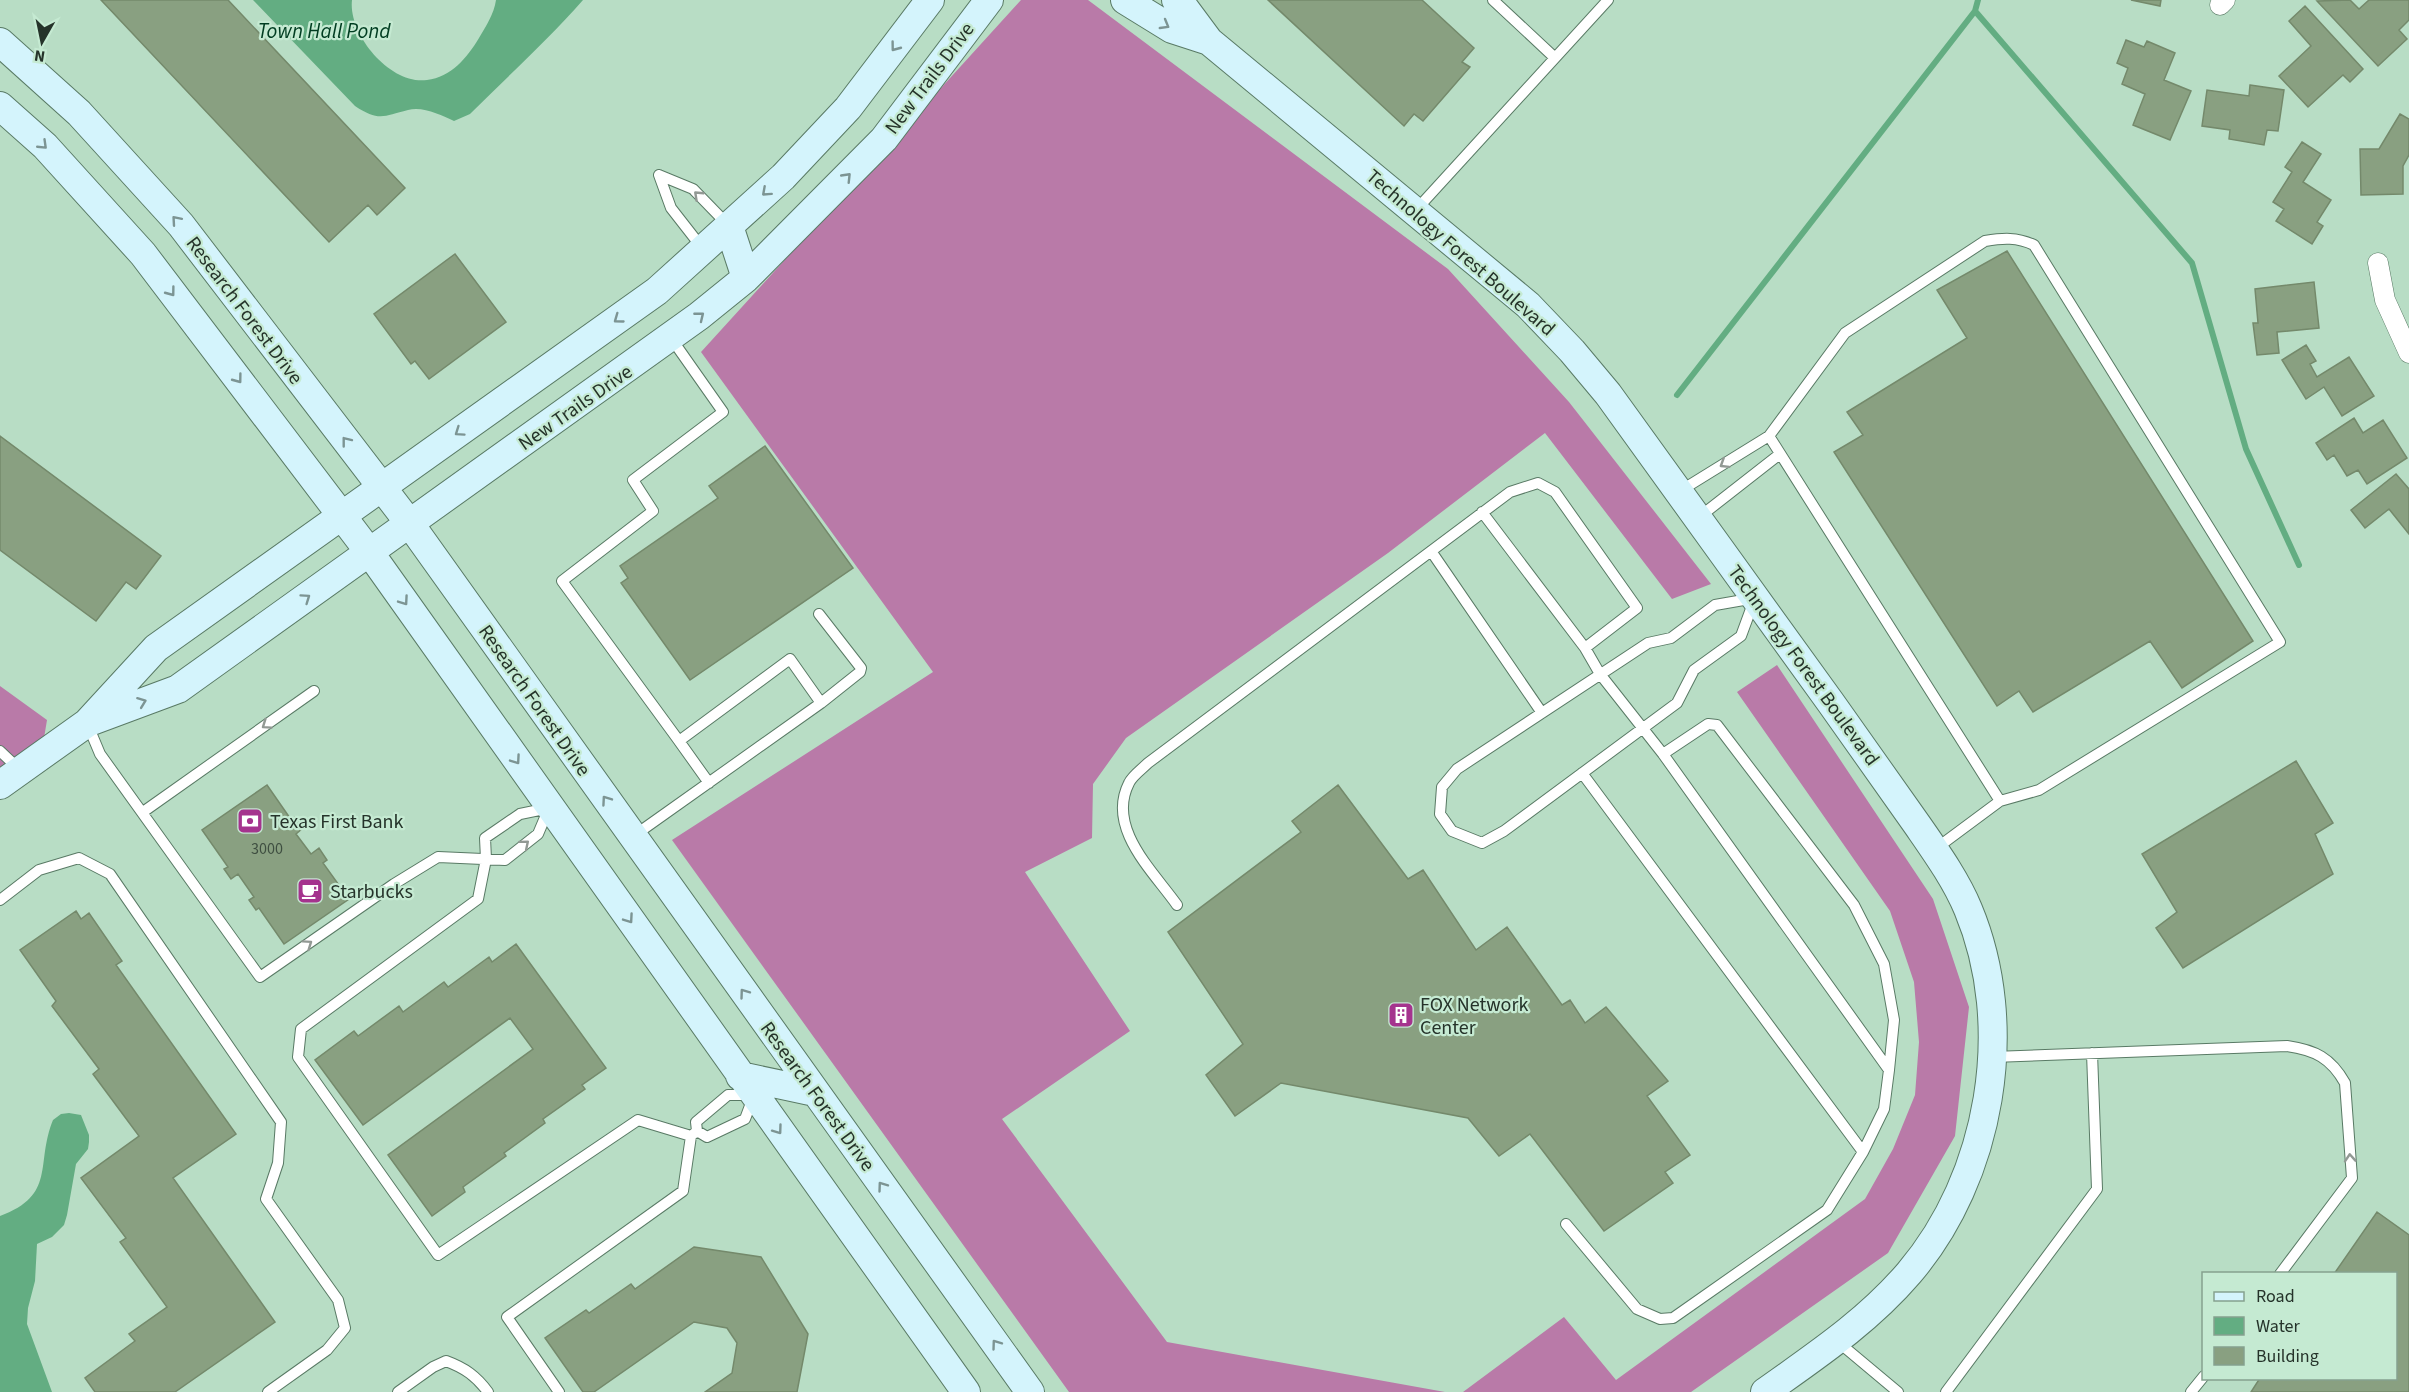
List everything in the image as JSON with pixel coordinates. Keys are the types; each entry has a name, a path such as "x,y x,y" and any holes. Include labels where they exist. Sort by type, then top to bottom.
{"street":[{"name":"New Trails Drive","path":"10,777 87,723 156,648 657,291 783,177 848,108 930,0"},
{"name":"New Trails Drive","path":"87,723 178,689 671,338 746,278 884,139 989,0"},
{"name":"Technology Forest Boulevard","path":"1125,0 1172,29 1209,41"},
{"name":"Technology Forest Boulevard","path":"1176,0 1209,41 1528,305 1572,351 1608,394 1755,598 1934,850 1967,906 1984,954 1990,1000 1991,1058 1981,1128 1971,1166 1955,1205 1910,1272 1851,1332 1775,1389"},
{"name":"Research Forest Drive","path":"0,42 79,114 181,225 410,524 1030,1392"},
{"path":"0,106 45,146 143,254 370,553 966,1392"},
{"path":"729,226 746,278"},
{"path":"703,249 746,278"},
{"path":"2378,263 2385,300 2409,353"},
{"path":"747,1085 815,1092"}],"lane":[{"path":"1493,0 1554,57"},
{"path":"1416,210 1608,0"},
{"path":"703,249 671,208 659,175 693,189 729,226"},
{"path":"1679,492 1768,436 1845,333 1985,241 2022,239 2034,245 2280,642 2039,790 2000,801 1934,850"},
{"path":"671,338 723,412 633,480 653,511 561,581 709,783"},
{"path":"1768,436 2000,801"},
{"path":"1698,519 1780,454"},
{"path":"1178,905 1129,838 1121,808 1129,782 1148,763 1510,492 1538,483 1555,492 1637,608 1585,648"},
{"path":"1482,512 1585,648 1600,674 1662,754 1889,1070"},
{"path":"1431,551 1542,712"},
{"path":"1755,598 1741,636 1694,670 1677,703 1504,831 1482,843 1452,831 1440,813 1442,787 1457,769 1648,643 1671,638 1715,605 1755,598"},
{"path":"632,837 821,703 860,672 861,668 819,614"},
{"path":"679,741 790,659 821,703"},
{"path":"143,812 314,691"},
{"path":"87,723 100,754 260,977 394,884 438,857 505,861 538,834 549,808"},
{"path":"1566,1224 1637,1309 1660,1319 1673,1318 1827,1210 1863,1152 1884,1109 1894,1020 1884,964 1854,905 1717,725 1708,724 1662,754"},
{"path":"0,751 10,777"},
{"path":"1582,772 1863,1152"},
{"path":"549,808 520,814 485,838 486,859 478,899 301,1029 298,1057 438,1255 638,1120 707,1137 745,1119 747,1085"},
{"path":"0,900 39,870 79,858 110,874 281,1122 278,1163 266,1199 338,1300 345,1328 327,1350 268,1392"},
{"path":"1991,1058 2287,1046 2318,1052 2339,1072 2345,1083 2352,1178 2281,1272"},
{"path":"1946,1392 2097,1189 2092,1053"},
{"path":"560,1392 507,1317 683,1191 696,1122 728,1095 747,1085"},
{"path":"1837,1341 1867,1369 1898,1392"},
{"path":"398,1392 446,1361 465,1368 479,1380 488,1392"},
{"path":"2192,1392 2202,1379"}],"shaded area":[{"path":"1021,0 1088,0 1448,269 1569,402 1711,584 1672,599 1545,433 1388,553 1126,738 1093,784 1092,838 1025,872 1130,1031 1002,1119 1167,1342 1445,1392 1069,1392 672,840 933,672 701,352"},
{"path":"1777,665 1933,899 1969,1007 1955,1136 1888,1253 1691,1392 1463,1392 1564,1317 1616,1380 1865,1199 1893,1149 1915,1095 1919,1042 1914,982 1890,911 1737,692"},
{"path":"0,686 47,720 44,738 0,771"}],"water":[{"name":"Town Hall Pond","path":"253,0 352,0 357,28 374,55 399,74 413,79 427,80 444,75 464,59 487,24 496,0 583,0 542,44 470,114 454,121 420,109 387,116 376,116 363,111 355,106"},
{"path":"61,1114 81,1115 89,1135 88,1149 76,1164 64,1225 52,1237 37,1244 35,1281 28,1308 27,1324 52,1392 0,1392 0,1216 18,1208 30,1198 37,1188 53,1120"}],"building":[{"path":"101,0 228,0 405,188 377,215 368,205 329,242"},
{"path":"1268,0 1422,0 1474,48 1462,62 1470,67 1423,121 1414,114 1404,126"},
{"path":"2131,0 2161,0 2160,6"},
{"path":"2350,0 2359,9 2369,0 2409,0 2409,20 2399,30 2407,39 2378,66 2317,1"},
{"path":"2305,6 2363,69 2350,82 2343,75 2308,107 2279,76 2311,46 2289,21"},
{"path":"2126,40 2144,47 2147,41 2175,53 2164,80 2191,91 2170,140 2133,125 2145,94 2122,84 2128,68 2117,63"},
{"path":"2250,85 2284,90 2278,131 2267,130 2264,145 2229,139 2230,130 2202,126 2207,90 2249,96"},
{"path":"2400,114 2409,119 2409,155 2403,166 2403,194 2361,195 2360,149 2379,149"},
{"path":"2302,142 2321,154 2303,182 2331,200 2317,222 2323,226 2312,244 2276,221 2284,209 2273,202 2292,172 2285,167"},
{"path":"2007,251 2253,641 2182,688 2150,641 2033,712 2019,691 1997,706 1834,452 1863,435 1847,412 1967,338 1937,290"},
{"path":"455,254 506,322 429,379 415,361 411,364 374,314"},
{"path":"2314,282 2319,328 2277,332 2279,353 2257,355 2253,323 2258,323 2255,289"},
{"path":"2306,345 2316,361 2310,364 2317,377 2349,357 2374,396 2342,416 2324,387 2306,399 2282,360"},
{"path":"2354,418 2363,433 2383,420 2407,458 2367,484 2358,470 2347,476 2334,455 2327,460 2316,443"},
{"path":"0,436 161,556 136,589 126,582 96,621 0,550"},
{"path":"765,446 853,568 690,680 621,583 628,578 620,566 718,498 709,486"},
{"path":"2396,474 2409,489 2409,534 2389,509 2365,528 2351,510"},
{"path":"2296,761 2333,823 2315,834 2333,874 2183,968 2156,928 2177,912 2142,854"},
{"path":"267,785 292,821 295,817 303,828 296,834 311,854 319,848 327,860 323,863 349,899 284,944 259,908 256,910 249,900 254,897 238,874 231,879 224,869 228,867 202,830"},
{"name":"FOX Network Center","path":"1338,785 1408,879 1423,870 1476,950 1507,927 1562,1005 1570,1000 1585,1023 1606,1007 1668,1081 1647,1096 1690,1155 1665,1172 1673,1183 1604,1231 1530,1134 1499,1156 1468,1118 1281,1083 1235,1116 1206,1075 1243,1044 1168,932 1301,832 1292,821"},
{"path":"76,911 81,919 89,913 122,961 116,965 236,1134 173,1178 275,1322 175,1392 95,1392 85,1378 135,1341 129,1334 167,1307 120,1242 126,1238 81,1178 139,1136 93,1074 99,1069 52,1006 56,1001 20,950"},
{"path":"516,944 606,1068 582,1085 585,1089 543,1119 545,1123 504,1153 506,1156 463,1187 465,1192 432,1216 388,1155 533,1049 510,1018 363,1125 315,1060 354,1031 358,1036 399,1006 403,1012 444,982 448,987 489,957 492,962"},
{"path":"2377,1212 2409,1235 2409,1392 2251,1392 2259,1380 2397,1380 2397,1272 2335,1272"},
{"path":"694,1247 761,1257 808,1334 797,1392 705,1392 732,1373 737,1343 727,1328 694,1322 594,1392 583,1392 545,1338 586,1310 589,1313 631,1284 635,1289"}],"waterway":[{"path":"1677,395 1975,11 1978,0"},
{"path":"1975,11 2192,263 2246,449 2299,565"}],"place":[{"name":"Texas First Bank","path":"250,821"},
{"name":"Starbucks","path":"310,891"},
{"name":"FOX Network Center","path":"1401,1015"}]}
